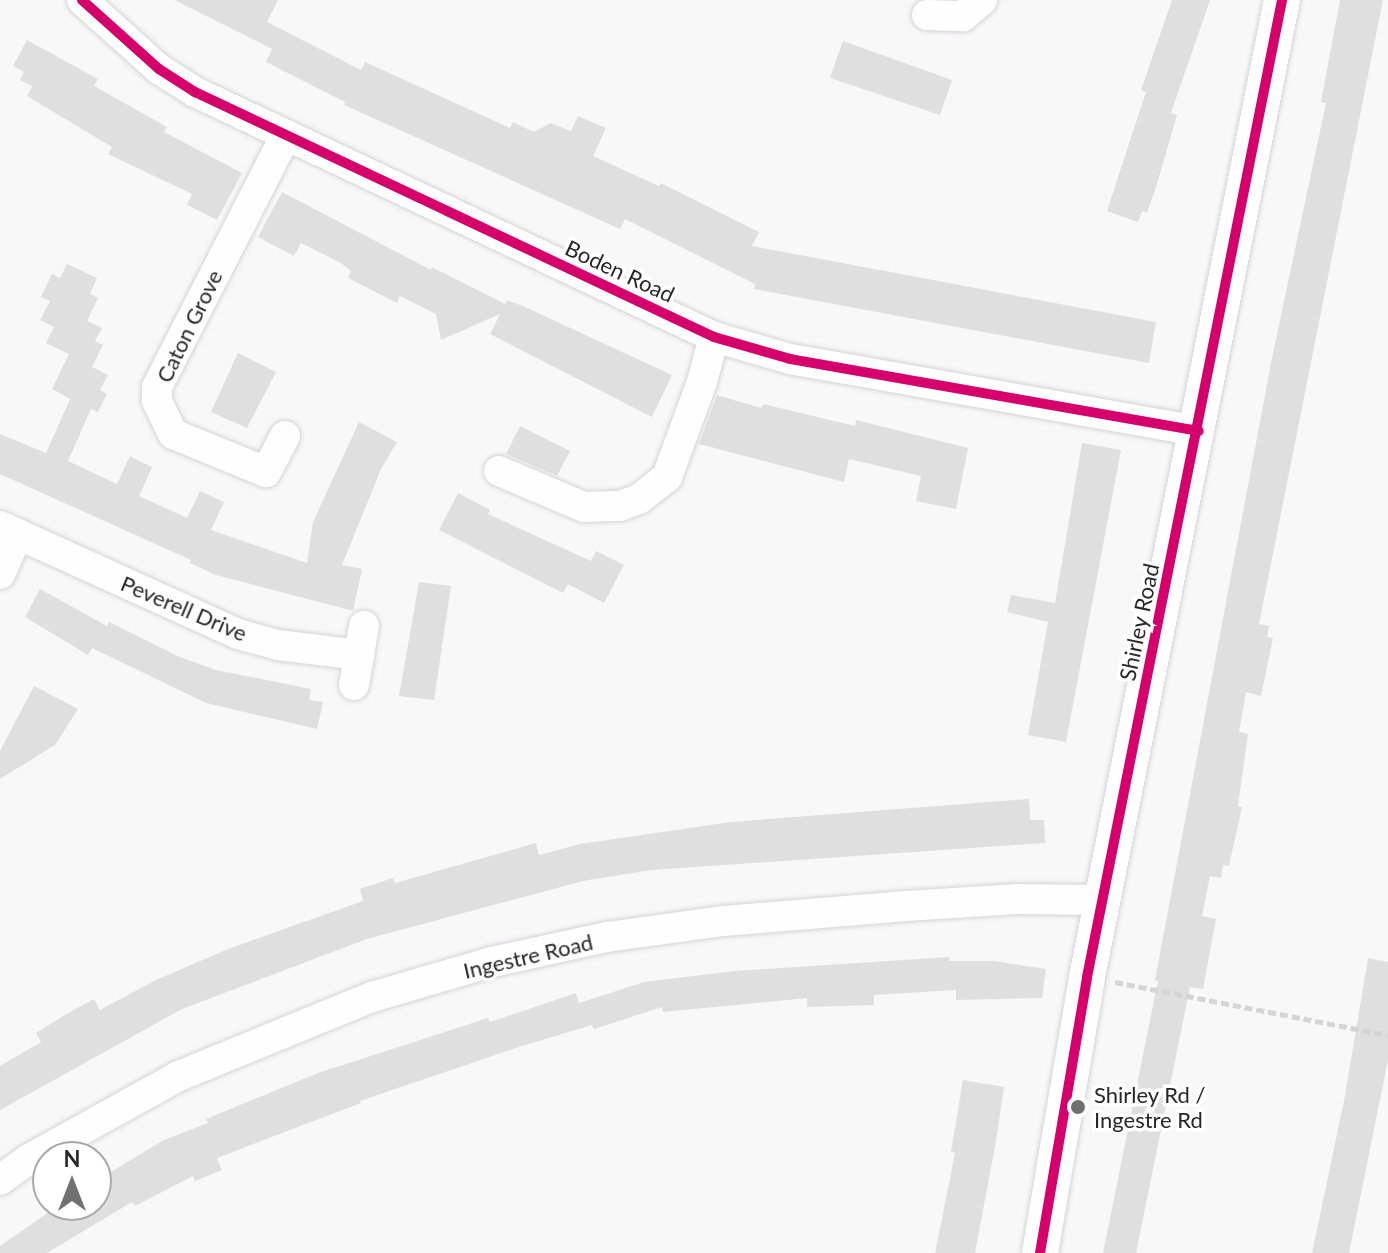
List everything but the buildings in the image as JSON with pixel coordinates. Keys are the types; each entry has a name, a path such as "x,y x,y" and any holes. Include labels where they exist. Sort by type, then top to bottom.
{"street":[{"name":"Boden Road","path":"82,0 159,69 195,92 714,337 790,359 1199,431"},
{"path":"927,15 963,16 982,0"},
{"name":"Shirley Road","path":"1040,1253 1087,977 1199,431 1282,0"},
{"name":"Caton Grove","path":"285,137 157,387 157,401 173,434 266,472 285,436"},
{"path":"499,471 584,507 620,506 639,499 667,477 702,382 714,337"},
{"name":"Peverell Drive","path":"0,574 9,530 238,634 278,645 362,641 354,685"},
{"name":"Ingestre Road","path":"0,1180 29,1159 192,1070 372,997 492,962 607,937 724,921 1017,899 1102,900"}],"path":[{"path":"1087,977 1388,1035"}],"cycle path":[{"path":"82,0 159,69 195,92 714,337 790,359 1199,431"},
{"path":"1040,1253 1087,977 1282,0"}],"place":[{"name":"Shirley Rd / Ingestre Rd","path":"1078,1107"}]}
